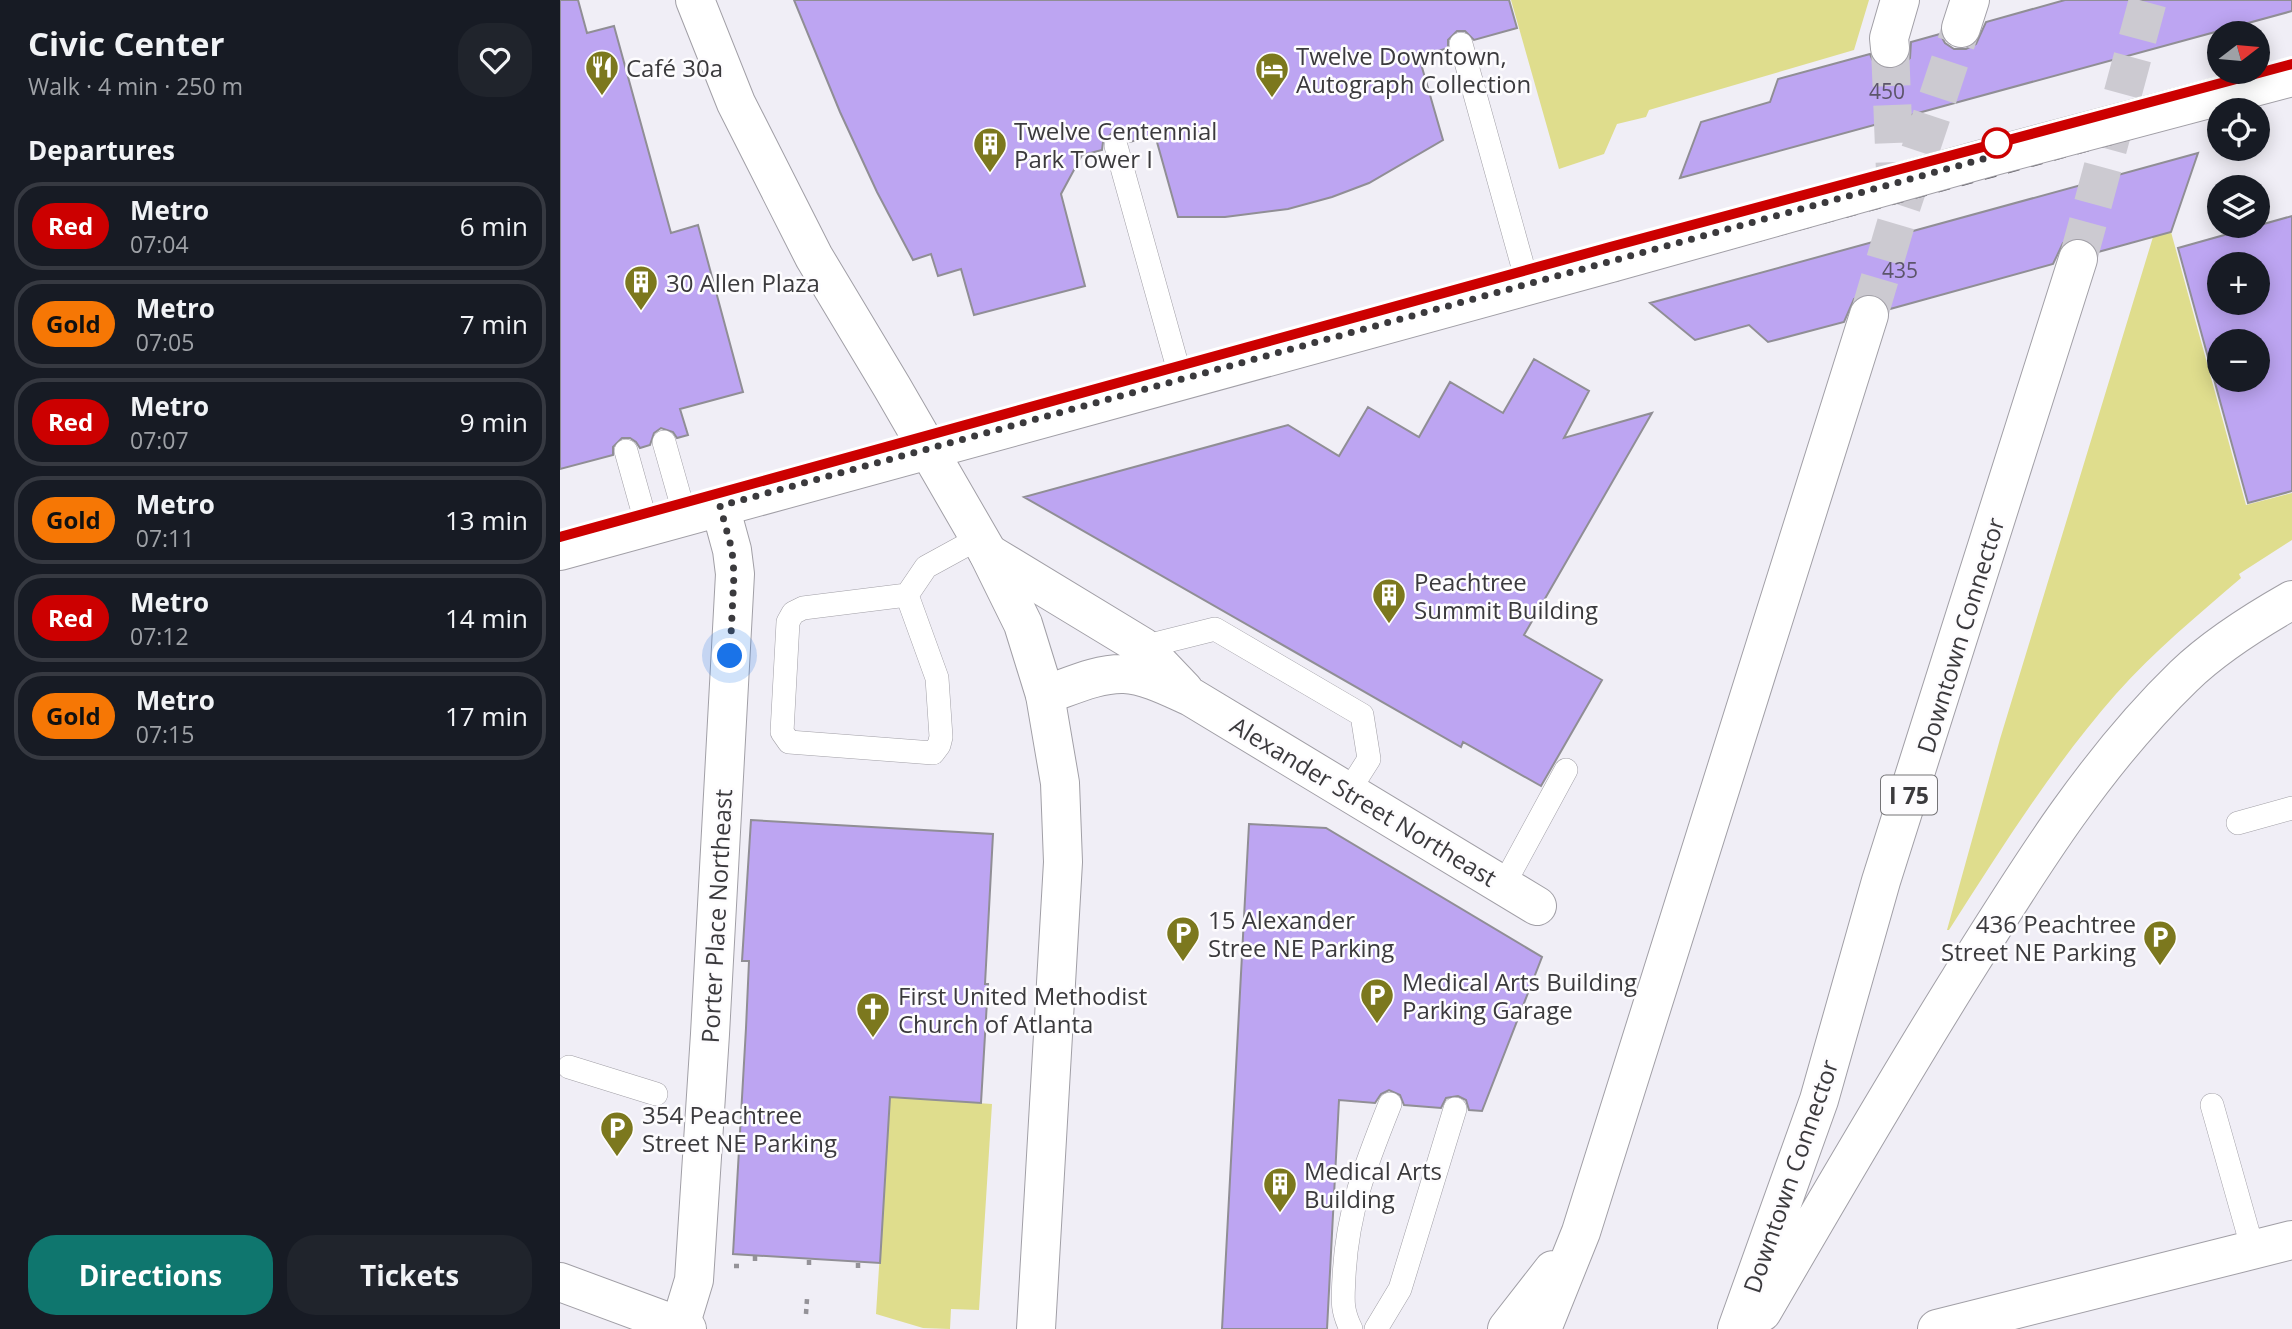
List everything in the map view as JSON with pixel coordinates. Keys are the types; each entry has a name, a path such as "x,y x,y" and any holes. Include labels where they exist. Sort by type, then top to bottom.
{"main road":[{"path":"695,0 736,103 814,257 984,545 1023,624 1045,695 1060,783 1063,862 1036,1329"},
{"path":"1890,48 1889,38 1900,0"},
{"path":"560,551 1994,156 2292,77"},
{"name":"Downtown Connector","path":"1737,1329 1819,1100 1881,881 2078,259"},
{"path":"1542,1329 1581,1232 1869,315"},
{"name":"Porter Place Northeast","path":"684,1327 694,1280 734,574 732,550 702,511"},
{"name":"Alexander Street Northeast","path":"984,545 1143,647 1191,696"},
{"path":"1753,1329 1898,1079 2051,836 2106,760 2185,675 2238,634 2292,600"},
{"name":"Alexander Street Northeast","path":"1045,695 1099,678 1126,674 1191,696 1537,906"},
{"path":"1507,1329 1581,1232"},
{"path":"1937,1329 2292,1240"},
{"path":"560,1282 684,1327"}],"lane":[{"path":"1461,44 1528,285"},
{"path":"1116,146 1181,379"},
{"path":"664,442 702,511"},
{"path":"626,451 647,526"},
{"path":"907,595 937,678 941,737 933,753 789,742 782,732 788,622 793,613 803,608 907,595 926,568 984,545"},
{"path":"1143,647 1214,629 1362,715 1369,759 1348,792"},
{"path":"1503,886 1566,770"},
{"path":"2238,822 2292,808"},
{"path":"569,1067 656,1094"},
{"path":"1351,1329 1342,1312 1346,1244 1358,1186 1390,1104"},
{"path":"2212,1105 2253,1250"},
{"path":"1376,1329 1400,1289 1455,1109"}],"path":[{"path":"733,1266 744,1266"},
{"path":"806,1314 807,1299"}],"shaded area":[{"path":"1511,0 1869,0 1854,50 1649,110 1646,117 1617,124 1604,154 1559,169"},
{"path":"2171,232 2207,363 2207,392 2215,392 2246,505 2292,493 2292,540 2239,574 2241,578 2161,648 2116,694 2049,779 1947,930 2000,739 2153,237"},
{"path":"890,1097 992,1104 979,1310 951,1309 950,1329 923,1328 876,1314"}],"building":[{"name":"30 Allen Plaza","path":"560,0 578,0 587,33 614,26 671,233 698,225 743,392 680,409 688,435 677,438 673,432 661,428 654,433 650,445 640,448 630,438 622,438 613,447 613,455 560,469"},
{"path":"794,0 1509,0 1517,28 1474,40 1465,31 1457,31 1448,40 1448,48 1419,57 1443,140 1369,183 1288,209 1225,217 1178,217 1155,135 1130,142 1120,133 1112,133 1103,142 1102,150 1082,155 1061,194 1085,286 974,315 961,269 938,276 931,254 913,260 877,192 840,112"},
{"path":"2065,0 2292,0 2292,11 2255,21 2207,21 2207,34 1680,178 1701,122 1770,102 1778,79 1870,54 1880,68 1893,70 1910,58 1911,42 1940,34 1945,43 1954,49 1966,49 1976,44 1986,22"},
{"path":"2198,153 2171,232 2098,252 2094,244 2085,238 2073,238 2063,243 2053,264 1890,309 1885,300 1876,294 1864,294 1854,299 1844,322 1768,342 1749,325 1695,340 1650,303"},
{"path":"2292,216 2292,491 2248,503 2218,392 2270,392 2270,329 2207,329 2207,354 2178,248 2214,238 2270,238 2270,222"},
{"name":"Peachtree Summit Building","path":"1534,359 1589,391 1564,438 1652,413 1524,635 1602,680 1541,786 1463,742 1461,747 1024,497 1288,425 1339,456 1368,407 1419,437 1450,382 1503,413"},
{"name":"First United Methodist Church of Atlanta","path":"751,820 993,834 981,1103 890,1097 880,1263 733,1254 749,961 742,961"},
{"name":"Medical Arts Building Parking Garage","path":"1249,824 1326,828 1542,957 1482,1111 1469,1110 1466,1100 1458,1096 1446,1098 1441,1108 1404,1105 1400,1095 1389,1090 1381,1094 1375,1103 1339,1100 1327,1329 1222,1329"}],"tunnel":[{"path":"2078,259 2148,0"},
{"path":"1869,315 1897,220 1961,28"},
{"path":"1890,48 1896,197"}],"railway":[{"path":"1610,247 2292,64"},
{"path":"2270,99 2292,93"},
{"path":"1614,279 2207,116"}],"metro line":[{"name":"Red","path":"560,537 1610,247 2292,64"}],"place":[{"name":"Café 30a","path":"602,97"},
{"name":"Twelve Downtown, Autograph Collection","path":"1272,99"},
{"name":"Twelve Centennial Park Tower I","path":"990,174"},
{"name":"30 Allen Plaza","path":"641,312"},
{"name":"Peachtree Summit Building","path":"1389,625"},
{"name":"15 Alexander Stree NE Parking","path":"1183,963"},
{"name":"436 Peachtree Street NE Parking","path":"2160,967"},
{"name":"Medical Arts Building Parking Garage","path":"1377,1025"},
{"name":"First United Methodist Church of Atlanta","path":"873,1039"},
{"name":"354 Peachtree Street NE Parking","path":"617,1158"},
{"name":"Medical Arts Building","path":"1280,1214"}],"route":[{"path":"730,656 734,574 732,550 720,506 1994,156 1997,143"}]}
